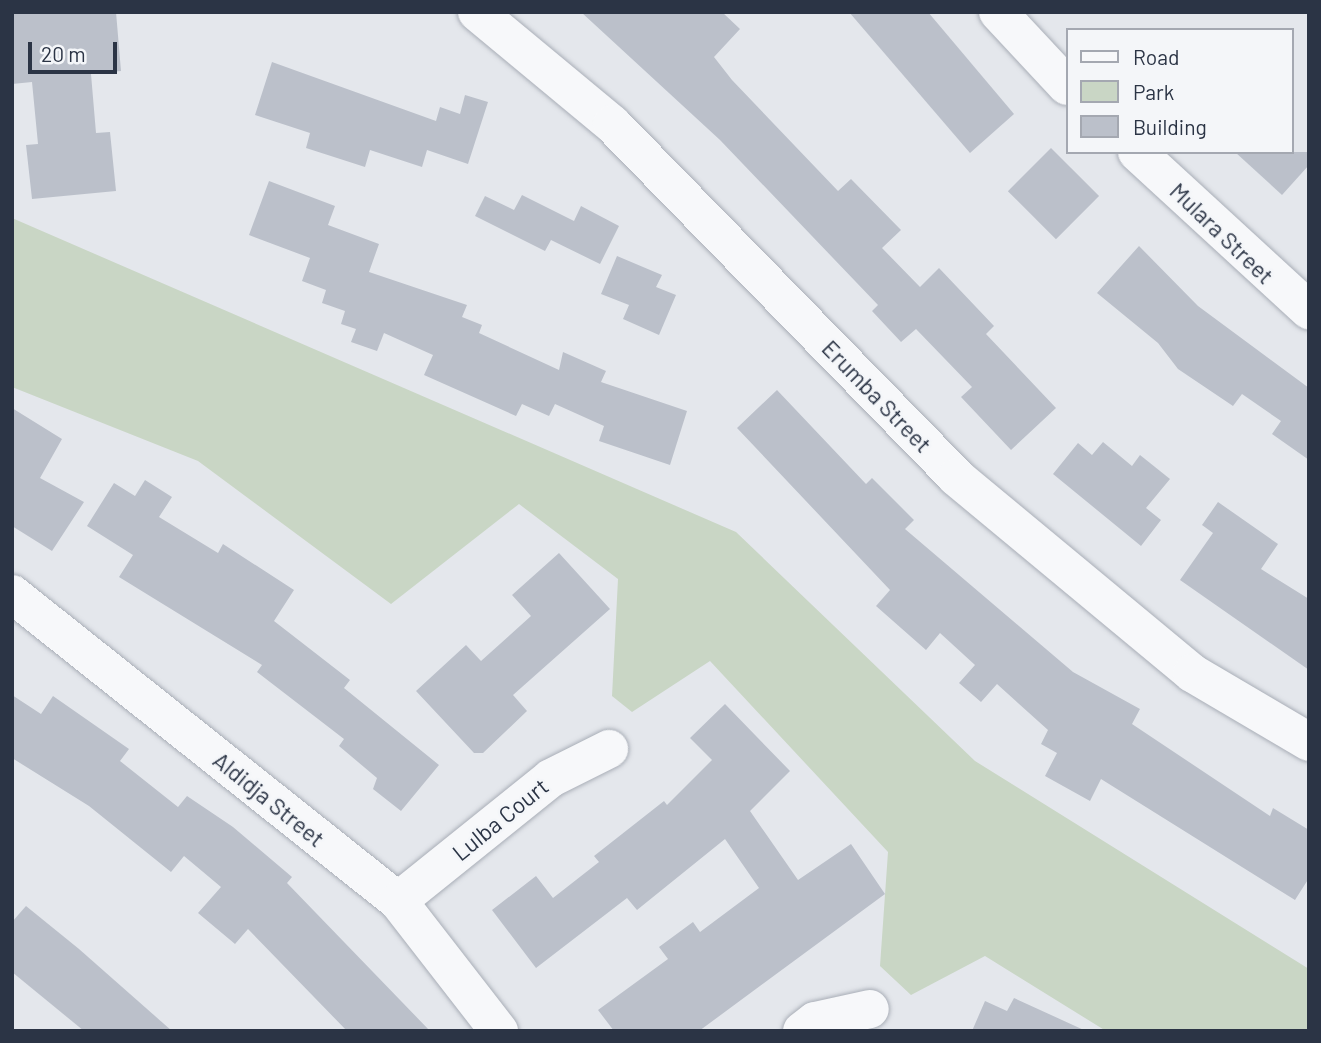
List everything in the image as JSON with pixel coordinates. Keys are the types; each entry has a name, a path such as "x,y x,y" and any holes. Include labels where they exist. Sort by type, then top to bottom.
{"street":[{"name":"Erumba Street","path":"477,12 612,124 956,477 1192,673 1309,742"},
{"path":"999,12 1066,85"},
{"name":"Mulara Street","path":"1139,154 1309,310"},
{"name":"Aldidja Street","path":"12,594 398,901 499,1031"},
{"name":"Lulba Court","path":"398,901 551,778 609,748"},
{"path":"802,1031 815,1021 870,1009"}],"green space":[{"path":"12,218 736,532 975,761 1309,969 1309,1031 1106,1031 985,956 911,995 880,966 888,852 710,661 632,712 612,696 618,579 519,504 391,604 198,461 12,387"}],"building":[{"path":"12,12 116,12 121,71 91,74 96,133 110,132 116,191 32,199 26,145 38,144 32,82 12,84"},
{"path":"581,12 722,12 740,29 714,57 732,80 838,191 851,179 901,230 882,248 920,287 939,268 994,326 986,334 1056,408 1011,450 961,397 972,387 916,329 901,342 872,311 878,305 720,140"},
{"path":"849,12 928,12 1014,114 970,153"},
{"path":"272,62 436,121 440,107 460,114 465,95 488,102 468,164 427,150 422,167 370,150 365,167 306,148 310,133 255,115"},
{"path":"1051,148 1099,196 1056,239 1008,191"},
{"path":"1309,152 1309,165 1282,195 1237,154"},
{"path":"269,181 335,206 328,225 379,244 369,272 467,305 462,317 482,325 479,333 559,370 563,352 606,371 601,382 687,411 670,465 599,441 604,426 555,404 549,416 522,404 516,416 424,375 433,355 384,333 377,351 351,342 356,329 341,324 345,311 322,303 326,290 302,281 310,258 249,235"},
{"path":"522,195 574,221 581,206 619,226 600,264 551,240 545,251 475,216 485,196 514,210"},
{"path":"1139,246 1198,306 1309,388 1309,460 1272,434 1281,421 1242,394 1233,406 1178,369 1158,343 1097,293"},
{"path":"617,256 662,275 656,287 676,295 659,335 623,319 629,305 601,294"},
{"path":"777,390 866,484 872,478 914,520 905,529 1073,672 1140,709 1132,724 1270,816 1273,808 1309,830 1309,878 1295,900 1101,779 1090,801 1045,776 1057,753 1041,744 1048,730 997,684 981,702 959,683 975,665 940,633 926,650 876,606 890,590 737,428"},
{"path":"12,408 62,439 40,478 84,502 52,551 12,526"},
{"path":"1103,442 1132,466 1140,455 1170,479 1146,508 1161,520 1141,546 1053,474 1078,443 1092,455"},
{"path":"145,480 172,497 159,517 218,553 223,544 294,590 274,621 350,680 344,688 439,765 401,811 373,789 377,778 339,746 344,739 257,672 262,665 119,577 133,555 87,526 114,483 135,496"},
{"path":"1218,502 1278,544 1261,569 1309,599 1309,670 1180,580 1213,533 1202,525"},
{"path":"559,553 610,609 513,695 527,711 483,753 474,753 416,691 466,645 481,661 531,616 512,595"},
{"path":"12,695 41,714 53,696 129,749 120,761 178,807 187,796 233,827 292,877 287,883 430,1031 347,1031 248,929 235,944 198,913 221,887 184,856 171,872 89,806 12,758"},
{"path":"725,704 790,771 750,811 798,880 851,844 885,894 699,1031 614,1031 598,1010 668,959 659,947 693,922 700,932 759,888 725,839 637,910 627,898 536,968 492,910 536,876 553,898 599,862 594,856 664,801 667,805 712,760 690,738"},
{"path":"26,906 172,1031 84,1031 12,972 12,922"},
{"path":"1014,998 1086,1031 972,1031 985,1001 1007,1011"}]}
